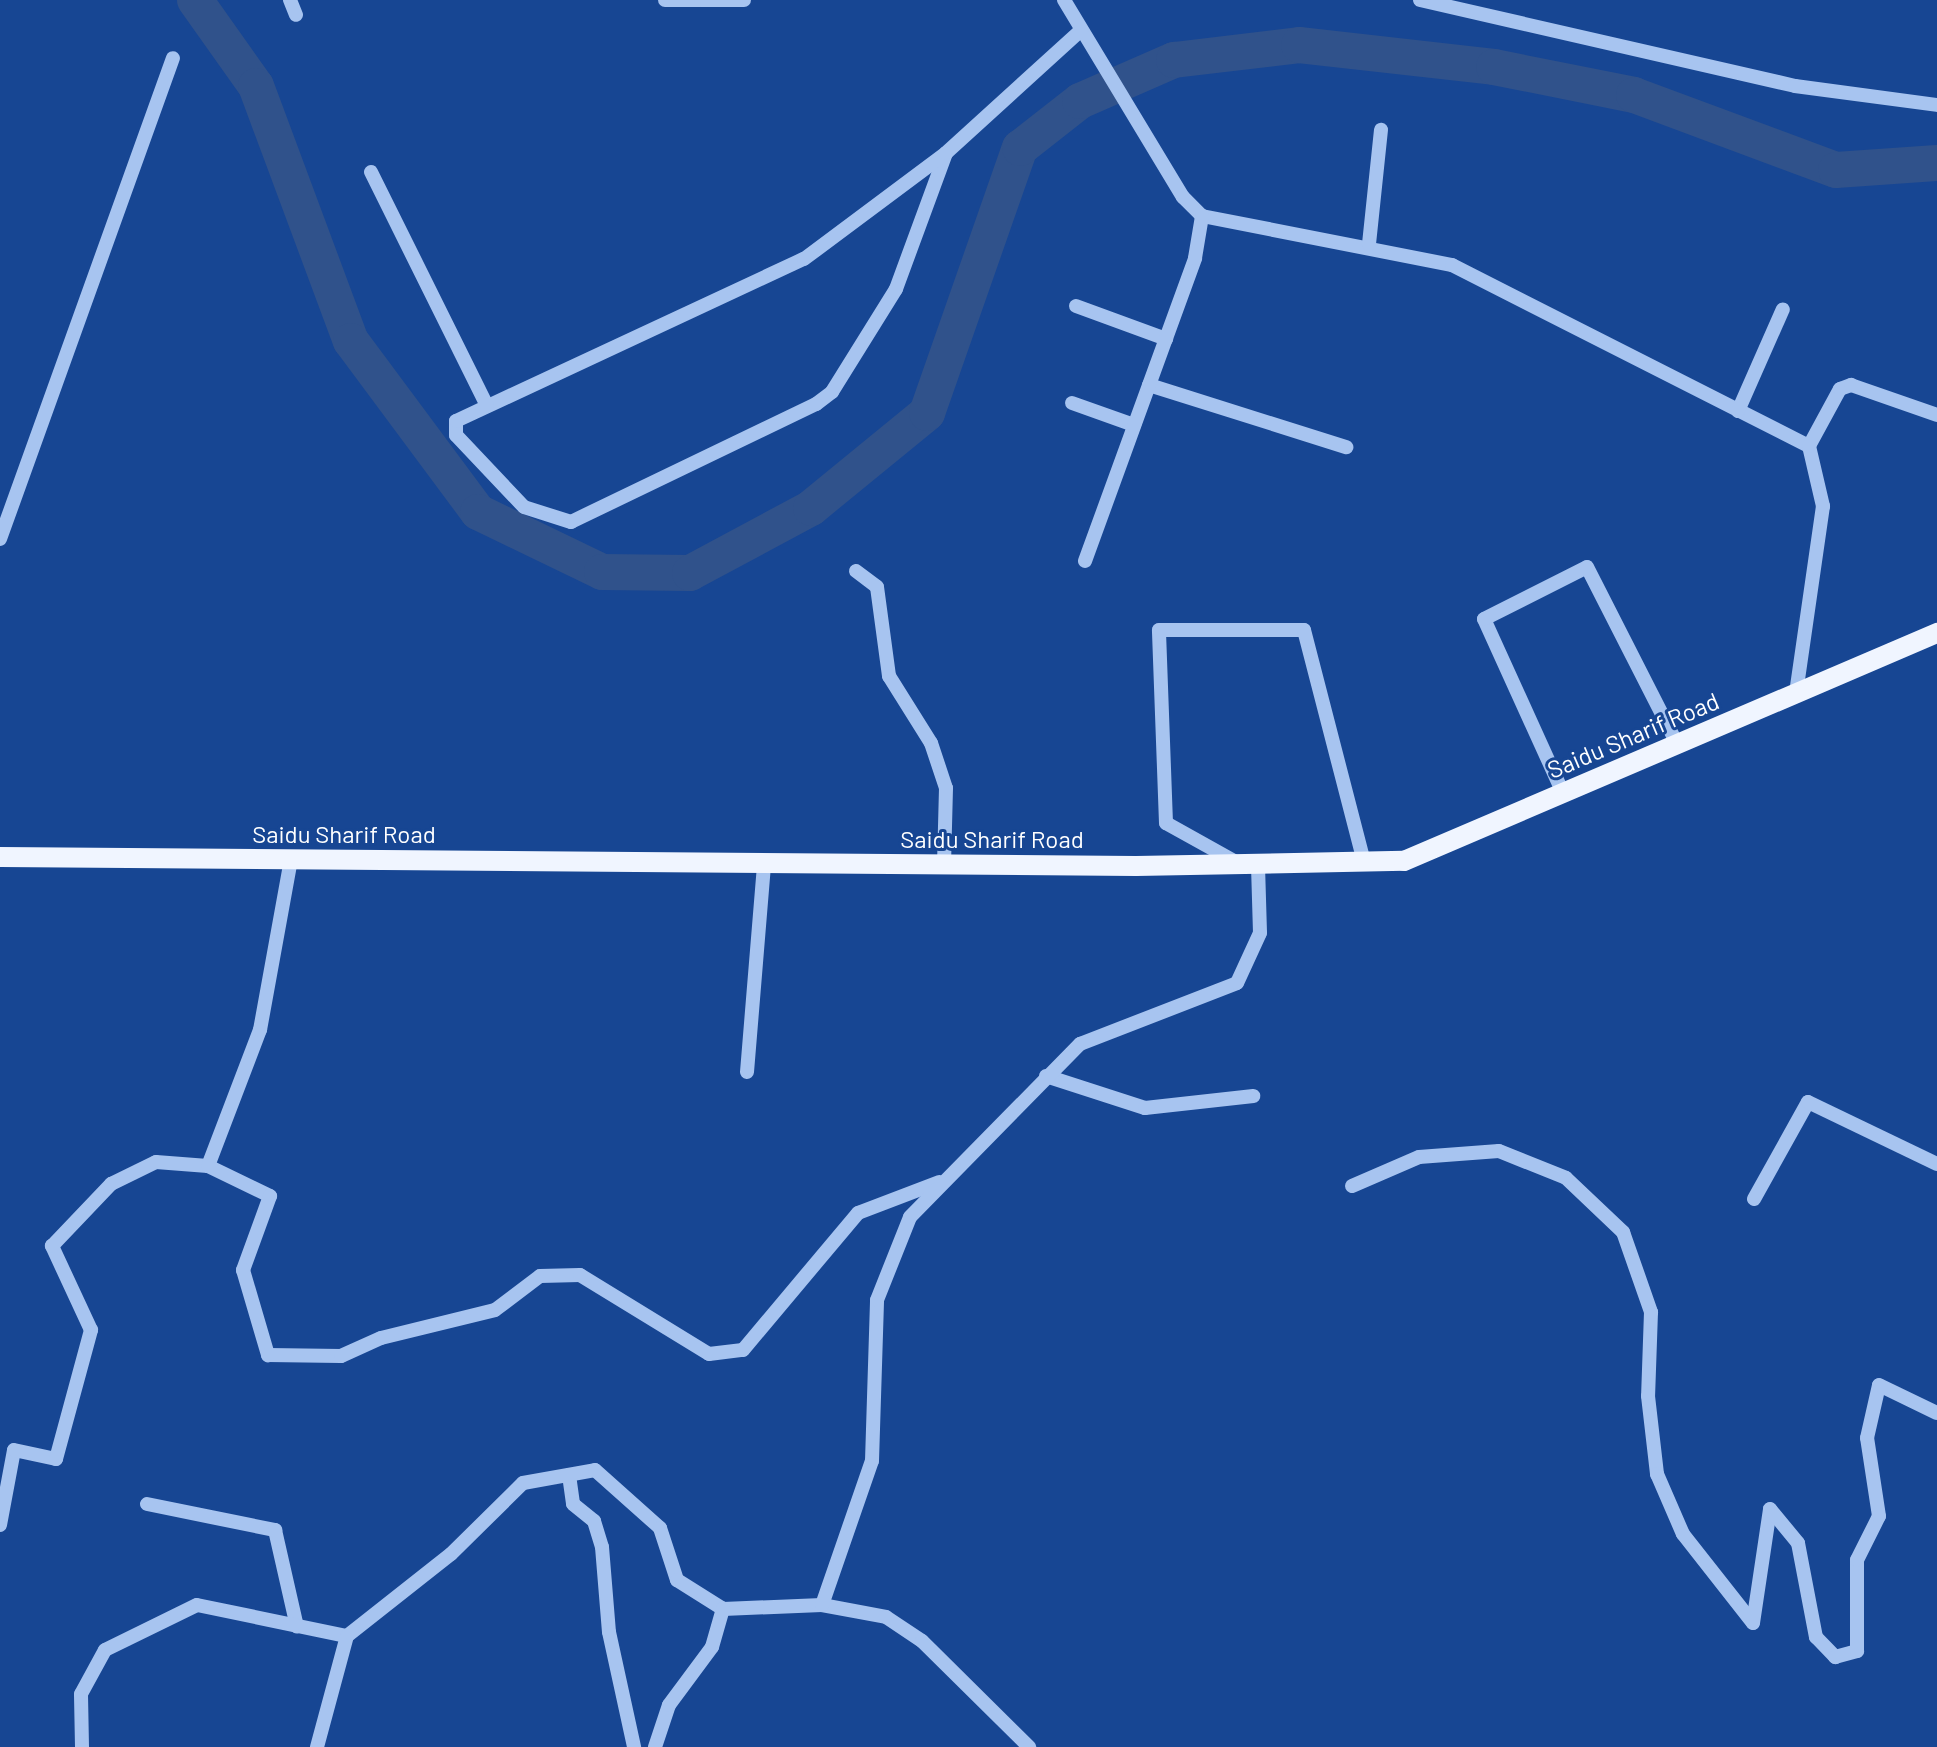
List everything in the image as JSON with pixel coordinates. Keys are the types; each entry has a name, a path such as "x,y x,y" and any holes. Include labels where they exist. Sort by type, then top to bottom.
{"main road":[{"name":"Saidu Sharif Road","path":"0,857 944,865 1404,861 1937,633"}],"street":[{"path":"290,0 296,15"},
{"path":"665,0 744,0"},
{"path":"1064,0 1144,133 1202,216 1236,228 1369,244 1452,265 1809,446"},
{"path":"1420,0 1795,86 1937,105"},
{"path":"946,153 896,289 832,392 816,404 571,522 524,507 456,435 456,421 804,259 946,153 1081,30"},
{"path":"0,539 173,58"},
{"path":"1369,244 1381,130"},
{"path":"371,172 487,406"},
{"path":"1085,561 1166,339 1202,216"},
{"path":"1076,306 1166,339"},
{"path":"1738,411 1783,309"},
{"path":"1149,385 1346,447"},
{"path":"1796,693 1823,506 1809,446 1840,389 1851,385 1937,415"},
{"path":"1072,403 1134,425"},
{"path":"1563,793 1484,619 1587,567 1677,744"},
{"path":"856,571 877,587 889,676 931,743 946,788 944,865"},
{"path":"822,1605 872,1461 877,1300 910,1217 1080,1044 1237,983 1260,933 1249,864 1166,823 1159,630 1304,630 1364,862"},
{"path":"208,1166 260,1030 291,860"},
{"path":"747,1072 764,863"},
{"path":"1046,1076 1145,1108 1253,1096"},
{"path":"1754,1199 1808,1102 1937,1164"},
{"path":"1352,1186 1419,1157 1499,1151 1566,1178 1623,1232 1651,1312 1648,1396 1657,1474 1683,1534 1753,1623 1770,1509 1798,1543 1816,1637 1835,1657 1857,1651 1857,1560 1879,1516 1867,1438 1879,1385 1937,1413"},
{"path":"0,1525 14,1450 56,1459 91,1330 52,1246 111,1184 156,1162 208,1166 270,1196 243,1270 268,1355 341,1356 381,1338 495,1310 540,1276 580,1275 709,1354 743,1350 858,1213 943,1180"},
{"path":"317,1747 347,1636 451,1554 523,1483 595,1470 660,1528 677,1580 723,1609 822,1605 886,1617 922,1641 1029,1747"},
{"path":"569,1475 573,1504 594,1521 602,1547 609,1632 634,1747"},
{"path":"147,1504 275,1530 297,1627"},
{"path":"82,1747 81,1694 105,1650 197,1605 347,1636"},
{"path":"655,1747 669,1705 712,1647 723,1609"}],"waterway":[{"path":"195,0 256,86 351,341 478,512 602,572 690,573 811,508 927,413 1020,148 1080,101 1174,60 1299,45 1494,67 1634,95 1836,170 1937,163"}]}
